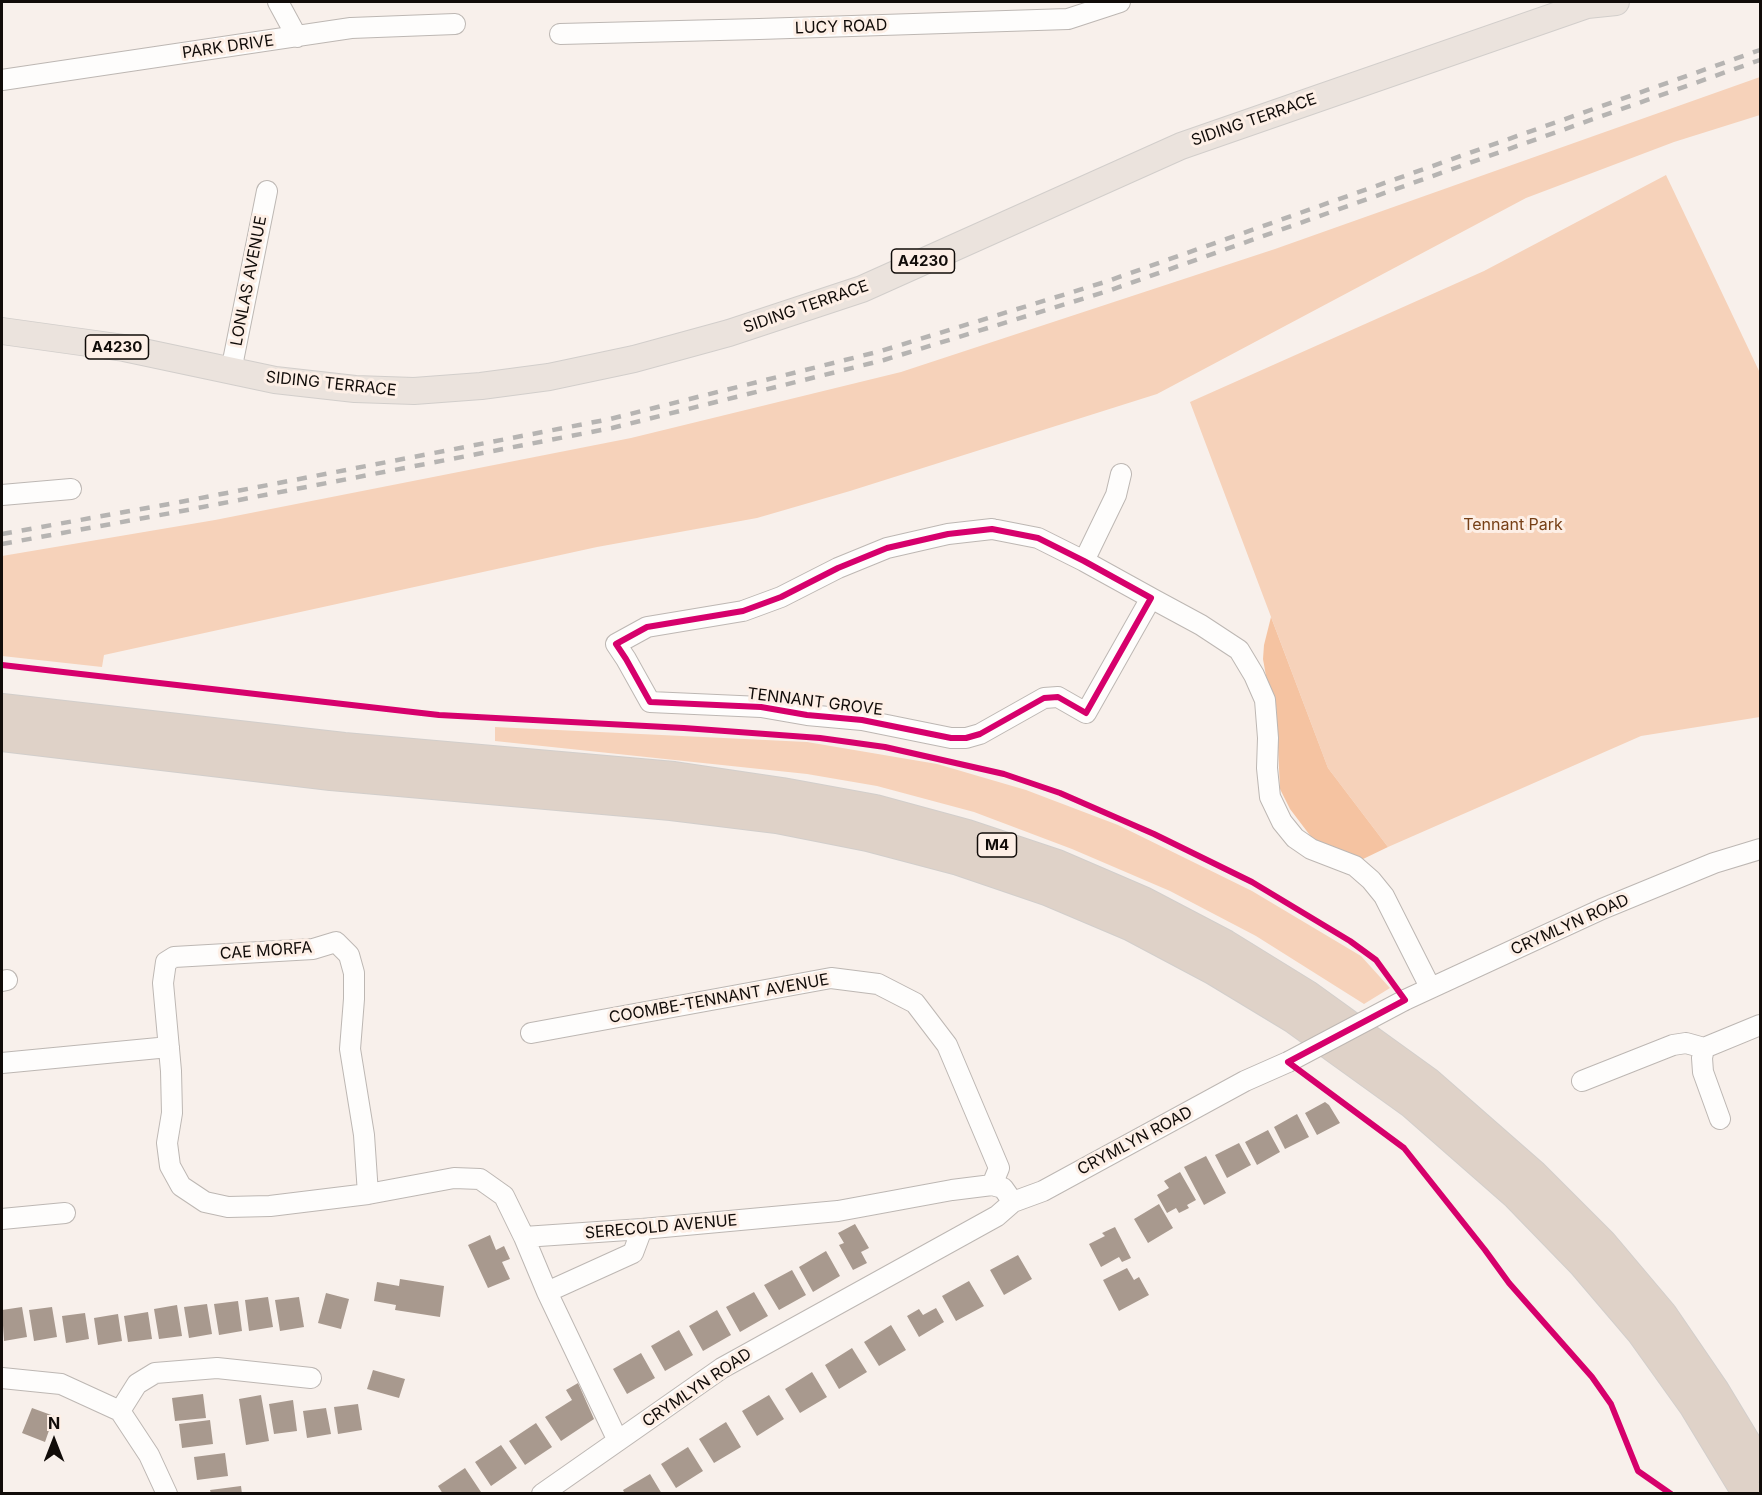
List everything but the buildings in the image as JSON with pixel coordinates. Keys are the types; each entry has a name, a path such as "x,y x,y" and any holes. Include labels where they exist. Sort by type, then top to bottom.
{"highway":[{"name":"M4","path":"2,709 344,748 674,777 782,793 875,810 967,835 1056,865 1143,902 1225,945 1306,995 1428,1083 1533,1175 1602,1244 1662,1315 1714,1391 1761,1467"},
{"name":"M4","path":"2,736 331,775 671,805 777,818 868,836 959,860 1047,890 1132,926 1213,969 1294,1018 1412,1103 1517,1195 1583,1263 1641,1331 1694,1405 1748,1494"}],"main road":[{"name":"A4230","path":"1587,3 1616,2"},
{"name":"SIDING TERRACE","path":"231,371 275,380 355,389 414,391 481,387 549,377 634,359 729,333 862,289 1181,146 1587,3"},
{"name":"A4230","path":"2,331 124,348 231,371"}],"street":[{"path":"278,2 297,37"},
{"name":"LUCY ROAD","path":"560,34 1068,19 1120,2"},
{"name":"PARK DRIVE","path":"2,80 351,28 455,24"},
{"name":"LONLAS AVENUE","path":"231,371 267,191"},
{"path":"1084,561 1116,495 1121,474"},
{"path":"2,495 71,489"},
{"name":"TENNANT GROVE","path":"993,529 1038,538 1084,561 1151,598 1086,713 1058,698 1044,698 980,734 966,738 951,738 862,720 807,715 761,707 650,702 626,658 616,645 647,627 743,611 781,597 838,568 888,548 948,534 993,529"},
{"path":"1151,598 1201,625 1239,650 1265,700 1270,796 1282,822 1295,838 1311,849 1355,866 1371,880 1384,896 1430,987"},
{"name":"CRYMLYN ROAD","path":"542,1494 722,1368 997,1216 1013,1202 1042,1191 1245,1082 1288,1062 1430,987 1602,909 1714,863 1761,849"},
{"name":"CAE MORFA","path":"368,1194 364,1135 350,1049 354,973 349,955 336,942 313,950 174,957 166,962 163,983 172,1113 167,1143 170,1166 181,1186 205,1202 228,1207 270,1206 368,1194 454,1178 480,1179 504,1196 524,1237"},
{"name":"COOMBE-TENNANT AVENUE","path":"531,1033 831,978 878,984 915,1003 946,1045 999,1168 992,1185"},
{"path":"1582,1081 1673,1045 1686,1043 1704,1048 1761,1025"},
{"path":"2,1063 169,1047"},
{"path":"1704,1048 1703,1072 1720,1119"},
{"path":"992,1185 1003,1188 1013,1202"},
{"name":"SERECOLD AVENUE","path":"524,1237 838,1211 992,1185"},
{"path":"2,1219 65,1213"},
{"path":"547,1292 633,1253 642,1229"},
{"path":"524,1237 547,1292 618,1441"},
{"path":"120,1411 137,1384 155,1373 217,1368 311,1378"},
{"path":"2,1378 61,1384 120,1411 149,1455 167,1494"}],"green space":[{"path":"1760,77 1760,115 1674,142 1526,198 1157,394 757,518 597,547 104,655 102,667 2,656 2,556 215,520 631,438 901,372 1275,249"},
{"name":"Tennant Park","path":"1666,175 1760,373 1760,717 1641,736 1388,847 1328,768 1190,402 1484,271"},
{"path":"495,727 807,742 937,764 1026,790 1118,825 1252,891 1361,956 1390,988 1364,1004 1256,936 1170,891 1072,849 974,812 877,786 807,774 495,741"}],"shaded area":[{"path":"1271,617 1328,768 1388,847 1361,860 1330,849 1312,838 1290,809 1280,789 1276,705 1263,659"}],"railway":[{"path":"2,534 610,419 881,351 1105,282 1760,50"},
{"path":"2,544 612,428 884,360 1108,291 1760,60"}],"cycle path":[{"path":"992,529 1038,538 1151,598 1086,713 1058,697 1044,698 980,734 966,738 951,738 862,720 807,715 761,707 650,702 616,644 647,627 743,611 781,597 838,568 887,548 948,534 992,529"},
{"path":"2,665 439,715 684,728 820,738 885,747 1004,774 1060,793 1154,834 1252,882 1350,941 1376,960 1405,1000 1288,1062 1404,1148 1509,1283 1592,1377 1611,1404 1638,1471 1671,1494"}]}
